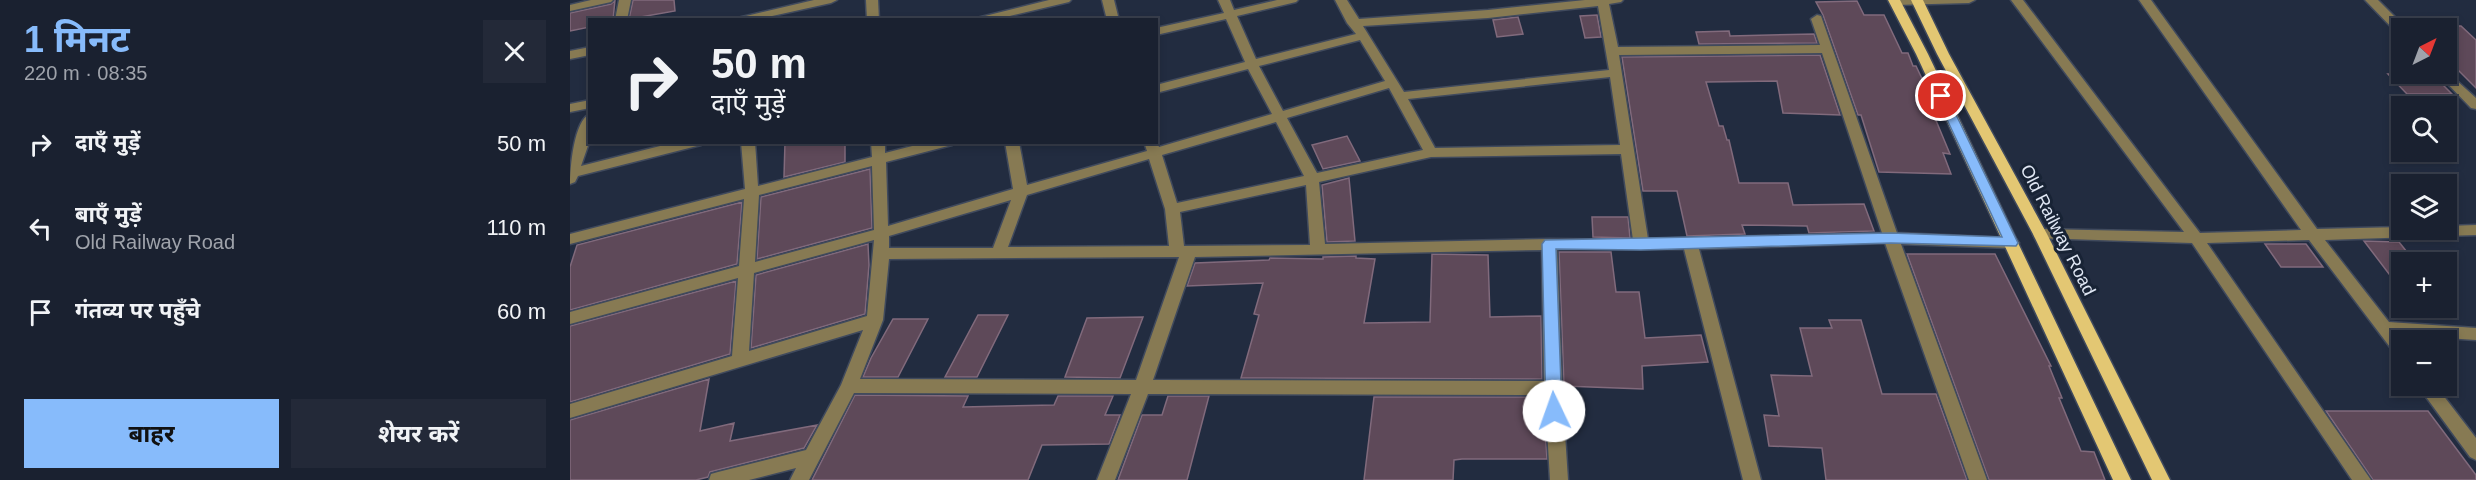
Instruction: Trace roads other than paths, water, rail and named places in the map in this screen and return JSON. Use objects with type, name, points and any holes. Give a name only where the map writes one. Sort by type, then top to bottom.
[{"type":"main road","points":[[1894,1],[1922,54],[2122,480]]},
{"type":"main road","name":"Old Railway Road","points":[[1917,1],[2040,234],[2161,480]]},
{"type":"street","points":[[570,8],[607,0]]},
{"type":"street","points":[[622,18],[626,0]]},
{"type":"street","points":[[755,0],[754,17],[831,0]]},
{"type":"street","points":[[872,0],[873,18]]},
{"type":"street","points":[[990,0],[994,17],[1065,0]]},
{"type":"street","points":[[1108,0],[1112,18]]},
{"type":"street","points":[[1224,0],[1252,65],[1312,177],[1318,250]]},
{"type":"street","points":[[1158,32],[1292,0]]},
{"type":"street","points":[[1341,0],[1361,36],[1396,89],[1431,153]]},
{"type":"street","points":[[1353,23],[1488,14],[1617,0]]},
{"type":"street","points":[[1894,1],[1969,0]]},
{"type":"street","points":[[2017,0],[2196,238],[2362,480]]},
{"type":"street","points":[[2145,0],[2312,234],[2391,335]]},
{"type":"street","points":[[2371,0],[2391,20]]},
{"type":"street","points":[[1603,1],[1614,51],[1641,245]]},
{"type":"street","points":[[1817,19],[1891,238],[1978,480]]},
{"type":"street","points":[[1158,88],[1361,36]]},
{"type":"street","points":[[1614,51],[1827,50]]},
{"type":"street","points":[[570,55],[588,51]]},
{"type":"street","points":[[570,318],[882,233],[1021,192],[1153,148],[1396,89],[1616,73]]},
{"type":"street","points":[[2456,84],[2470,95],[2476,105]]},
{"type":"street","points":[[570,108],[588,104]]},
{"type":"street","points":[[571,175],[588,124]]},
{"type":"street","points":[[571,175],[688,144]]},
{"type":"street","points":[[740,360],[752,194],[748,144]]},
{"type":"street","points":[[799,480],[849,386],[875,320],[882,254],[878,144]]},
{"type":"street","points":[[570,239],[939,144]]},
{"type":"street","points":[[998,253],[1021,192],[1012,144]]},
{"type":"street","points":[[1106,480],[1142,387],[1183,251],[1153,148]]},
{"type":"street","points":[[1172,209],[1431,153],[1626,149]]},
{"type":"street","points":[[2040,234],[2196,238],[2476,230]]},
{"type":"street","points":[[882,254],[1318,250],[1549,244],[1641,245],[1891,238],[2011,243]]},
{"type":"street","points":[[1549,244],[1553,388],[1559,480]]},
{"type":"street","points":[[1690,244],[1752,480]]},
{"type":"street","points":[[570,411],[875,320]]},
{"type":"street","points":[[2385,327],[2476,334]]},
{"type":"street","points":[[849,386],[1553,388]]},
{"type":"street","points":[[2434,396],[2476,452]]},
{"type":"street","points":[[718,480],[813,456]]}]
